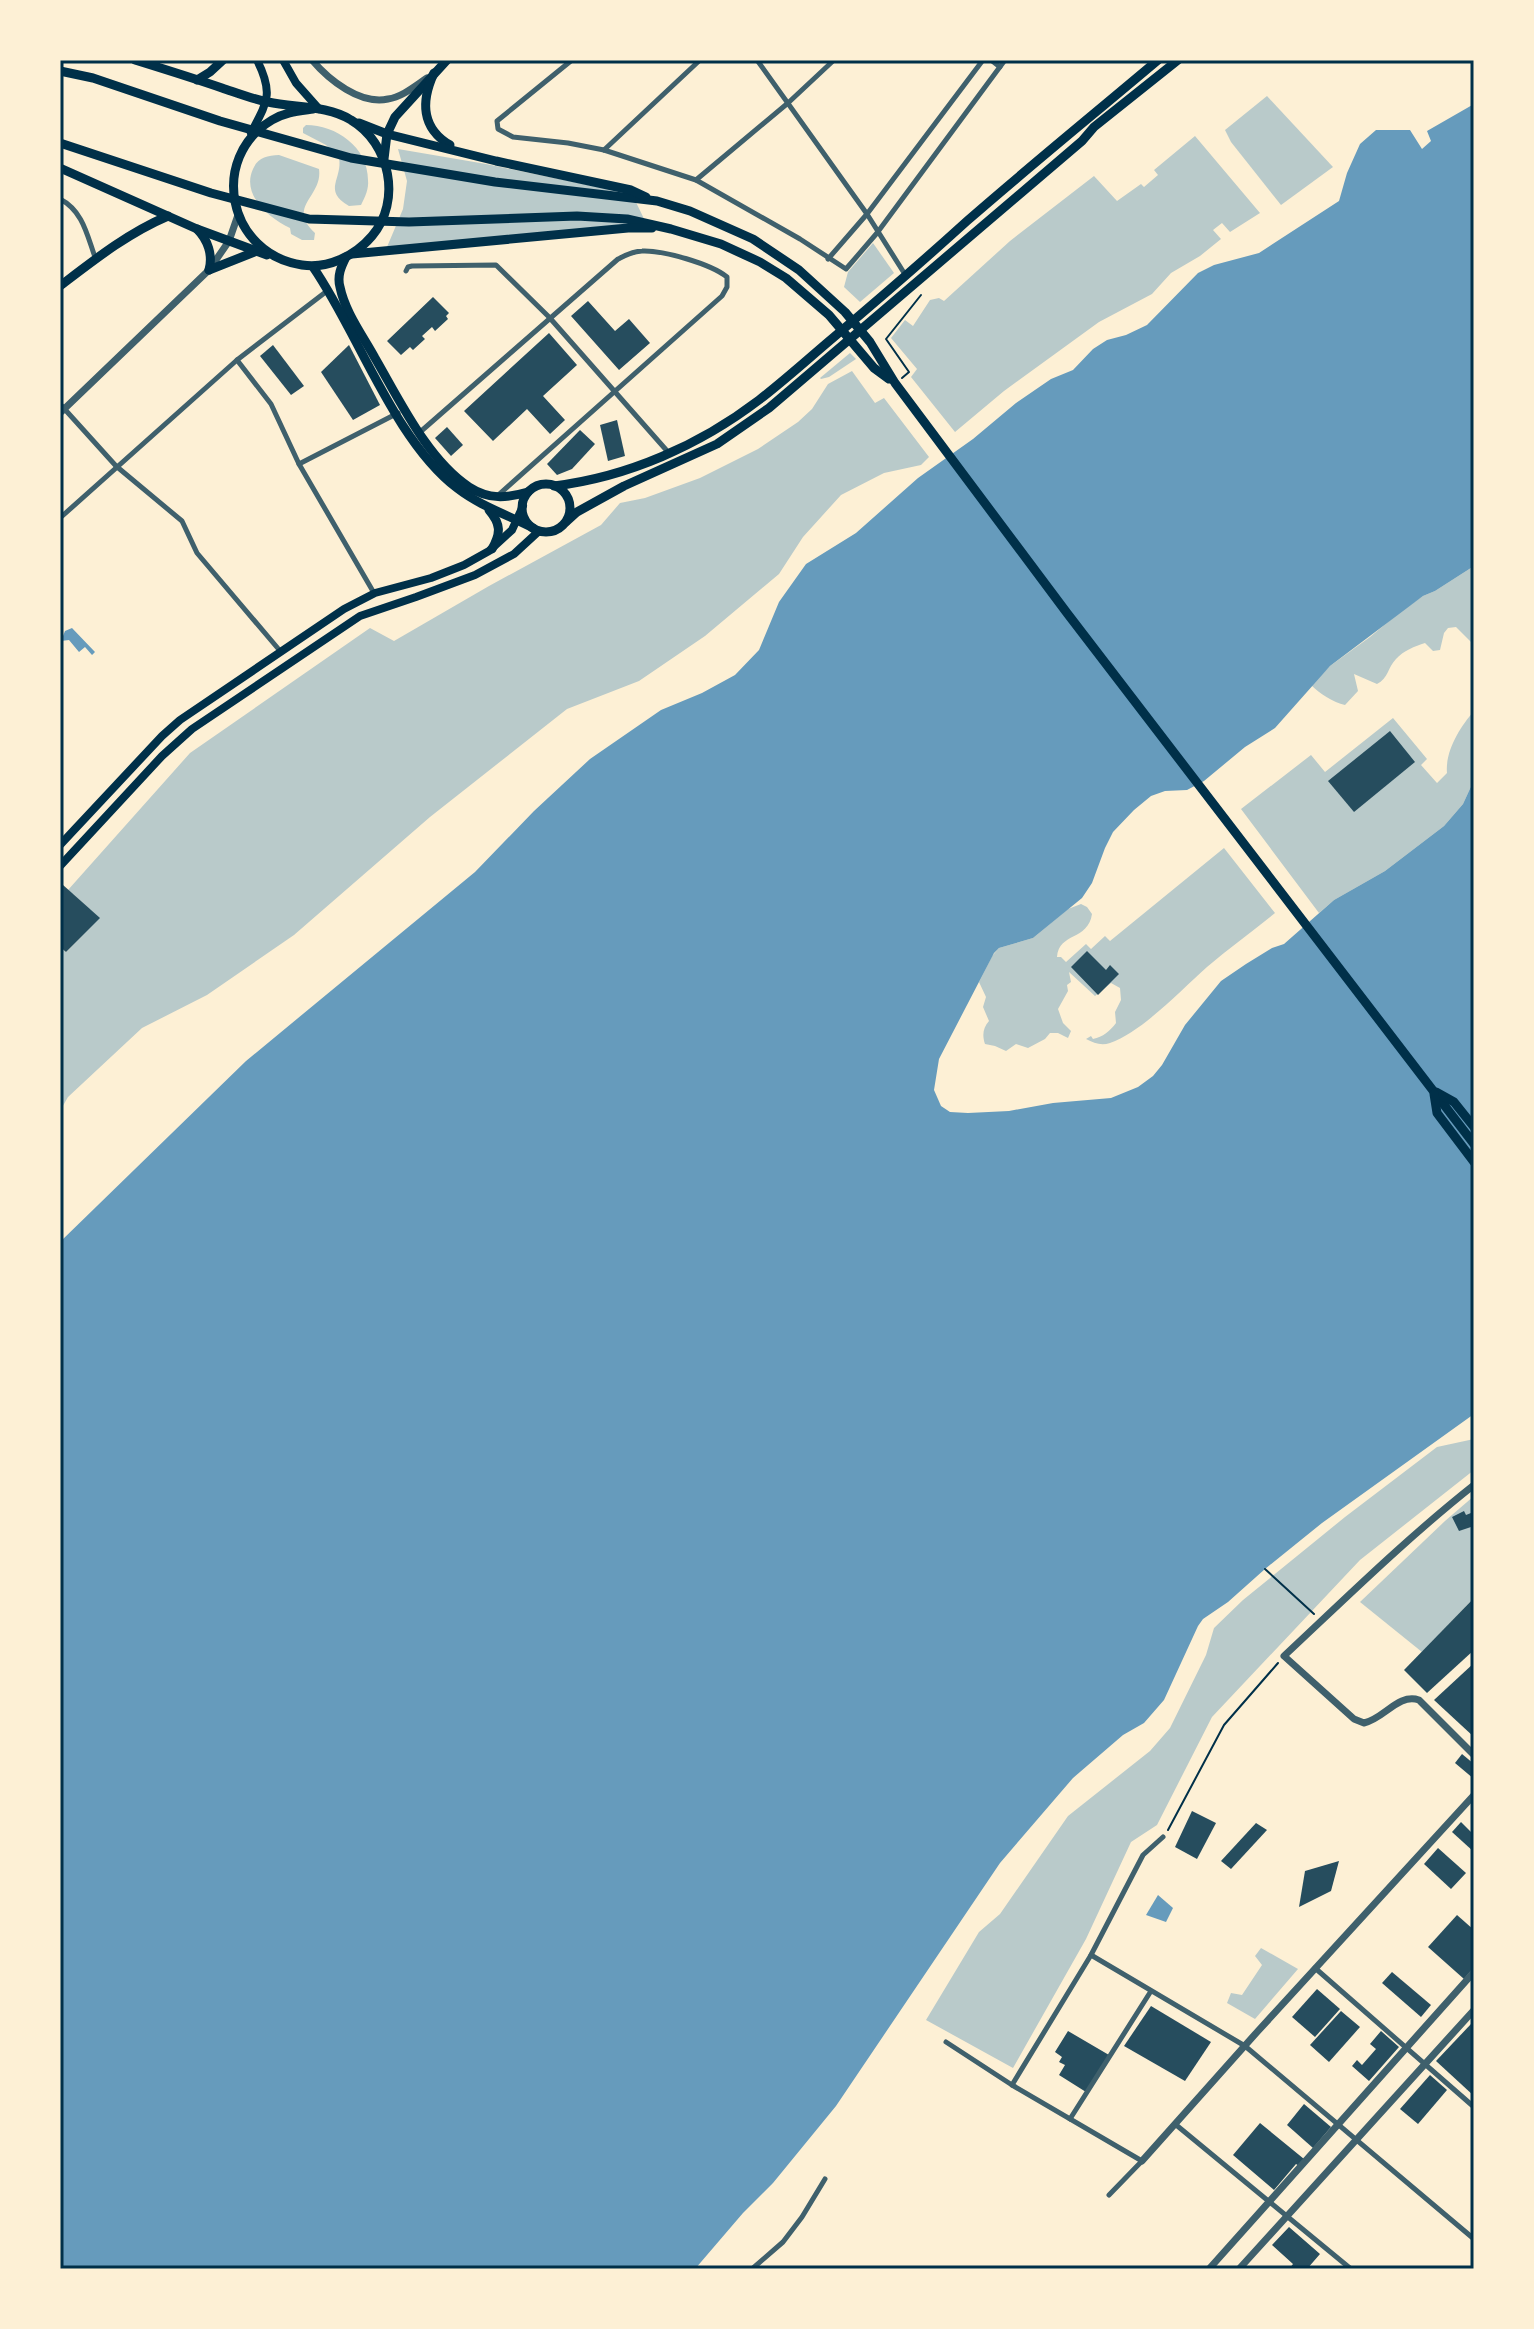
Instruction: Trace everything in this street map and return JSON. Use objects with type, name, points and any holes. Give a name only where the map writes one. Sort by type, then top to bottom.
[{"type":"main road","points":[[135,60],[267,102],[337,113],[387,134],[511,165],[631,190],[690,211],[753,239],[799,270],[845,312],[870,342],[895,383],[1067,613],[1474,1144]]},
{"type":"main road","points":[[197,80],[223,60]]},
{"type":"main road","points":[[257,60],[267,84],[267,102],[235,169],[233,192],[238,215],[249,235],[265,251],[284,261]]},
{"type":"main road","points":[[283,60],[316,109]]},
{"type":"main road","points":[[400,412],[345,302],[339,281],[340,272],[349,256],[373,236],[385,212],[389,185],[384,159],[387,134],[395,117],[447,60]]},
{"type":"main road","points":[[416,435],[459,479],[476,491],[504,498],[528,492],[540,485],[554,486],[597,477],[669,454],[712,432],[759,400],[1025,170],[1158,60]]},
{"type":"main road","points":[[313,267],[400,412],[446,479],[487,507],[536,530],[554,531],[577,512],[629,484],[717,444],[769,408],[1082,141],[1094,127],[1178,60]]},
{"type":"main road","points":[[60,71],[93,78],[220,121],[351,158],[495,182],[657,201]]},
{"type":"main road","points":[[434,73],[425,97],[426,118],[437,137],[464,152]]},
{"type":"main road","points":[[244,148],[257,131],[273,119],[293,111],[316,109]]},
{"type":"main road","points":[[352,121],[371,137],[384,159]]},
{"type":"main road","points":[[60,143],[211,193],[309,219],[409,222],[577,216],[627,219],[671,229],[721,244],[786,278],[835,322],[874,368],[895,383]]},
{"type":"main road","points":[[60,168],[197,229],[284,261],[313,267],[349,256],[628,228],[671,229]]},
{"type":"main road","points":[[60,286],[95,258],[150,223],[168,216]]},
{"type":"main road","points":[[197,229],[208,246],[209,270]]},
{"type":"main road","points":[[209,270],[257,251]]},
{"type":"main road","points":[[554,486],[569,501],[566,522]]},
{"type":"main road","points":[[60,845],[180,720],[344,609],[375,593],[431,578],[464,565],[492,549],[509,535],[528,492]]},
{"type":"main road","points":[[523,506],[525,519],[536,530]]},
{"type":"main road","points":[[487,507],[497,519],[500,529],[492,549]]},
{"type":"main road","points":[[60,866],[162,756],[192,729],[360,616],[475,575],[514,554],[536,530]]},
{"type":"main road","points":[[1434,1091],[1454,1102],[1474,1127]]},
{"type":"main road","points":[[1434,1091],[1437,1113],[1474,1162]]},
{"type":"street","points":[[312,60],[336,83],[376,100],[398,96],[434,73]]},
{"type":"street","points":[[572,60],[497,121],[498,129],[513,137],[604,150],[696,180],[800,239],[842,268],[849,268],[877,233],[1005,60]]},
{"type":"street","points":[[604,150],[700,60]]},
{"type":"street","points":[[757,60],[867,214],[906,276]]},
{"type":"street","points":[[696,180],[834,60]]},
{"type":"street","points":[[828,259],[867,214],[983,60]]},
{"type":"street","points":[[991,60],[1000,67]]},
{"type":"street","points":[[1140,60],[1148,68]]},
{"type":"street","points":[[60,199],[69,203],[81,217],[95,258]]},
{"type":"street","points":[[238,215],[229,241],[209,270],[62,409],[116,466],[182,521],[197,553],[281,652]]},
{"type":"street","points":[[416,435],[549,317],[618,259],[633,251],[658,252],[724,274],[728,280],[722,296],[496,497]]},
{"type":"street","points":[[406,271],[412,266],[496,265],[549,317],[669,454]]},
{"type":"street","points":[[60,518],[237,360],[328,291]]},
{"type":"street","points":[[237,360],[271,404],[299,464],[375,593]]},
{"type":"street","points":[[299,464],[400,412]]},
{"type":"street","points":[[1474,1485],[1420,1530],[1284,1656],[1354,1719],[1364,1723],[1379,1718],[1409,1697],[1419,1700],[1474,1755]]},
{"type":"street","points":[[1109,2195],[1474,1795]]},
{"type":"street","points":[[1012,2085],[1091,1955],[1143,1855],[1163,1837]]},
{"type":"street","points":[[1091,1955],[1245,2046],[1474,2239]]},
{"type":"street","points":[[1315,1968],[1474,2107]]},
{"type":"street","points":[[1209,2269],[1474,1972]]},
{"type":"street","points":[[1070,2119],[1151,1991]]},
{"type":"street","points":[[1239,2269],[1474,2010]]},
{"type":"street","points":[[946,2042],[1012,2085],[1142,2161]]},
{"type":"street","points":[[1175,2124],[1351,2269]]},
{"type":"street","points":[[752,2269],[783,2242],[825,2179]]},
{"type":"path","points":[[1265,1569],[1314,1614]]},
{"type":"path","points":[[1163,1837],[1224,1725],[1284,1656]]},
{"type":"shaded area","points":[[1267,96],[1333,167],[1281,205],[1225,130]]},
{"type":"shaded area","points":[[306,125],[339,134],[363,157],[368,180],[361,205],[349,206],[337,195],[335,184],[339,158],[326,145],[303,133]]},
{"type":"shaded area","points":[[1195,136],[1260,213],[1230,232],[1222,223],[1213,230],[1221,239],[1171,273],[1152,294],[1099,322],[1004,391],[955,432],[911,377],[917,369],[891,338],[905,320],[913,326],[930,300],[939,298],[944,301],[1010,241],[1094,176],[1117,201],[1141,184],[1144,187],[1158,175],[1154,170]]},
{"type":"shaded area","points":[[398,149],[632,194],[647,225],[387,247],[403,209],[407,181]]},
{"type":"shaded area","points":[[279,155],[319,169],[319,179],[304,216],[315,233],[314,240],[302,240],[291,234],[290,228],[266,212],[254,196],[250,179],[255,165],[263,158]]},
{"type":"shaded area","points":[[873,243],[894,273],[860,302],[844,287],[848,272]]},
{"type":"shaded area","points":[[850,353],[856,359],[829,377],[820,378]]},
{"type":"shaded area","points":[[852,371],[875,403],[884,398],[929,457],[921,465],[884,473],[841,495],[803,537],[779,574],[705,636],[639,681],[567,709],[430,817],[294,935],[207,995],[142,1028],[68,1097],[60,1111],[60,947],[66,952],[99,918],[68,890],[190,753],[370,628],[394,641],[601,525],[620,503],[645,498],[700,478],[758,449],[812,409],[828,384]]},
{"type":"shaded area","points":[[1474,566],[1474,645],[1456,627],[1448,628],[1440,650],[1433,651],[1425,643],[1409,649],[1396,659],[1377,684],[1354,674],[1358,691],[1345,705],[1318,692],[1311,685],[1330,666],[1400,612]]},
{"type":"shaded area","points":[[1474,711],[1474,780],[1463,804],[1444,826],[1385,871],[1334,900],[1319,913],[1241,809],[1311,755],[1325,772],[1393,718],[1427,759],[1421,765],[1437,783],[1447,773],[1448,756],[1454,740]]},
{"type":"shaded area","points":[[1224,848],[1275,913],[1215,960],[1148,1020],[1110,1043],[1098,1044],[1086,1039],[1103,1035],[1116,1023],[1120,988],[1111,983],[1095,996],[1069,972],[1071,982],[1058,1009],[1063,1023],[1071,1031],[1068,1038],[1050,1033],[1028,1048],[1016,1044],[1006,1051],[985,1044],[985,1026],[989,1021],[983,1007],[986,997],[979,982],[999,948],[1033,938],[1068,909],[1081,904],[1092,914],[1085,929],[1059,949],[1057,957],[1066,962],[1086,944],[1091,949],[1105,936],[1110,941]]},
{"type":"shaded area","points":[[1474,1439],[1474,1470],[1360,1560],[1212,1717],[1157,1825],[1131,1842],[1086,1939],[1013,2068],[926,2020],[979,1932],[1000,1914],[1068,1816],[1150,1751],[1170,1728],[1206,1655],[1214,1628],[1243,1600],[1345,1517],[1437,1447]]},
{"type":"shaded area","points":[[1474,1496],[1474,1598],[1422,1652],[1360,1602]]},
{"type":"shaded area","points":[[1261,1948],[1298,1969],[1255,2019],[1227,2003],[1231,1993],[1242,1995],[1262,1965],[1255,1956]]},
{"type":"water","points":[[1474,104],[1474,566],[1423,596],[1330,666],[1275,728],[1245,747],[1204,781],[1187,790],[1165,791],[1151,796],[1134,810],[1113,832],[1092,883],[1082,898],[1033,938],[999,948],[994,953],[939,1059],[934,1090],[941,1106],[950,1112],[968,1113],[1111,1098],[1138,1087],[1162,1065],[1185,1025],[1221,981],[1272,948],[1284,944],[1334,900],[1385,871],[1444,826],[1463,804],[1474,780],[1474,1414],[1322,1523],[1228,1602],[1203,1619],[1164,1700],[1144,1723],[1123,1735],[1073,1778],[1000,1863],[836,2106],[773,2183],[695,2269],[60,2269],[60,1242],[246,1061],[475,872],[590,759],[661,710],[735,675],[759,650],[779,602],[806,564],[856,533],[918,478],[973,439],[1016,403],[1051,379],[1073,370],[1093,349],[1107,340],[1147,325],[1198,273],[1214,265],[1259,253],[1339,201],[1360,144],[1376,130],[1410,130],[1422,149],[1431,141],[1427,131]]},
{"type":"water","points":[[72,628],[95,652],[92,655],[85,647],[79,652],[69,640],[61,641],[65,631]]},
{"type":"water","points":[[1158,1895],[1173,1908],[1166,1922],[1146,1915]]},
{"type":"building","points":[[433,297],[449,313],[446,316],[448,319],[435,331],[432,327],[413,350],[410,347],[401,355],[387,341]]},
{"type":"building","points":[[588,301],[615,331],[629,319],[650,343],[619,370],[571,316]]},
{"type":"building","points":[[549,333],[577,365],[543,396],[565,420],[550,434],[527,409],[493,441],[464,411]]},
{"type":"building","points":[[273,345],[304,386],[291,395],[260,356]]},
{"type":"building","points":[[349,345],[380,405],[353,420],[321,372]]},
{"type":"building","points":[[617,420],[625,456],[608,461],[600,425]]},
{"type":"building","points":[[447,427],[463,445],[451,456],[435,438]]},
{"type":"building","points":[[580,430],[595,444],[572,469],[557,475],[547,464]]},
{"type":"building","points":[[1390,731],[1415,762],[1354,812],[1328,781]]},
{"type":"building","points":[[63,885],[100,918],[66,952],[60,947],[60,888]]},
{"type":"building","points":[[1087,951],[1106,970],[1110,965],[1119,974],[1098,995],[1071,967]]},
{"type":"building","points":[[1464,1511],[1466,1515],[1471,1513],[1474,1526],[1459,1531],[1452,1517]]},
{"type":"building","points":[[1474,1598],[1474,1650],[1427,1693],[1404,1670]]},
{"type":"building","points":[[1474,1663],[1474,1737],[1434,1700]]},
{"type":"building","points":[[1462,1754],[1474,1764],[1474,1779],[1455,1763]]},
{"type":"building","points":[[1192,1811],[1216,1823],[1197,1859],[1175,1847]]},
{"type":"building","points":[[1461,1822],[1474,1835],[1474,1852],[1452,1832]]},
{"type":"building","points":[[1256,1823],[1267,1830],[1231,1869],[1221,1861]]},
{"type":"building","points":[[1438,1848],[1466,1873],[1451,1889],[1424,1864]]},
{"type":"building","points":[[1339,1861],[1331,1891],[1299,1907],[1305,1871]]},
{"type":"building","points":[[1457,1915],[1474,1930],[1474,1967],[1464,1979],[1428,1947]]},
{"type":"building","points":[[1392,1972],[1431,2005],[1421,2017],[1382,1983]]},
{"type":"building","points":[[1317,1989],[1340,2009],[1315,2037],[1292,2017]]},
{"type":"building","points":[[1151,2006],[1211,2042],[1185,2081],[1124,2046]]},
{"type":"building","points":[[1341,2011],[1360,2027],[1329,2062],[1310,2045]]},
{"type":"building","points":[[1471,2024],[1474,2027],[1474,2096],[1436,2061]]},
{"type":"building","points":[[1068,2031],[1109,2055],[1086,2092],[1059,2075],[1065,2065],[1059,2062],[1062,2057],[1055,2052]]},
{"type":"building","points":[[1381,2031],[1399,2047],[1369,2081],[1352,2066],[1357,2060],[1362,2065],[1376,2049],[1370,2044]]},
{"type":"building","points":[[1430,2075],[1447,2090],[1418,2124],[1400,2109]]},
{"type":"building","points":[[1304,2104],[1331,2127],[1313,2148],[1287,2125]]},
{"type":"building","points":[[1260,2123],[1304,2159],[1274,2190],[1233,2155]]},
{"type":"building","points":[[1289,2227],[1320,2254],[1307,2269],[1289,2269],[1293,2264],[1272,2245]]}]
